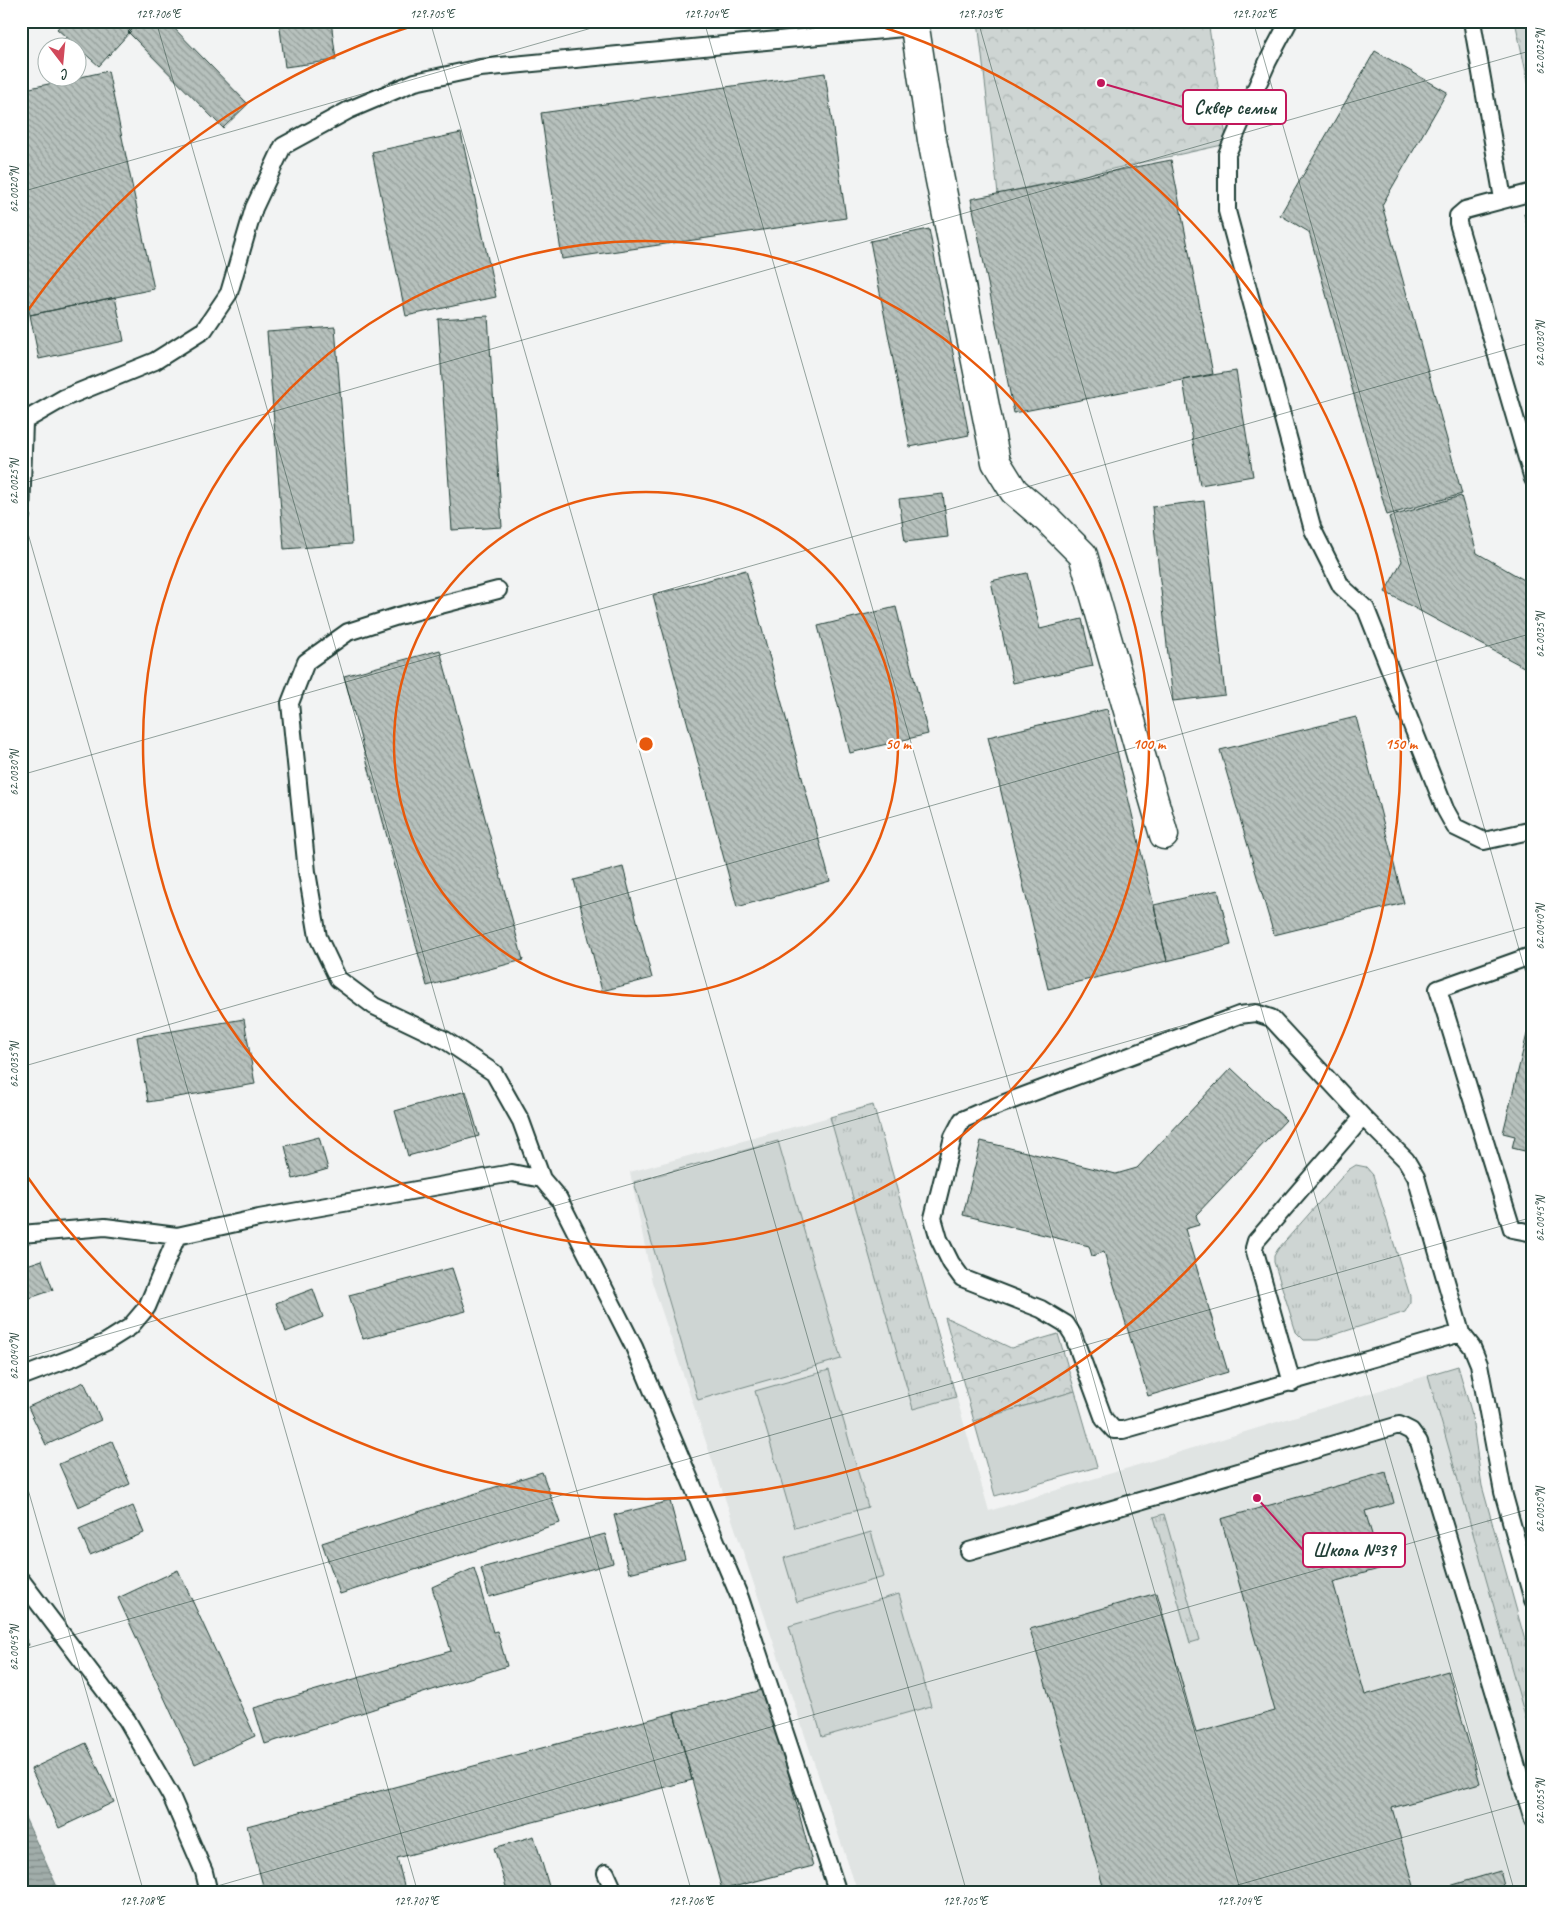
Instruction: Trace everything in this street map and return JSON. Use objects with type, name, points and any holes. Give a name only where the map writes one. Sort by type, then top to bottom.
[{"type":"street","points":[[914,24],[932,140],[996,462],[1014,491],[1047,519],[1083,555],[1164,835]]},
{"type":"lane","points":[[1289,21],[1268,61],[1227,154],[1227,211],[1313,530],[1341,586],[1366,609],[1445,809],[1456,827],[1484,841],[1533,830]]},
{"type":"lane","points":[[1472,21],[1503,199]]},
{"type":"lane","points":[[21,516],[22,418],[64,398],[155,360],[204,330],[229,293],[254,208],[283,146],[348,110],[415,82],[480,68],[914,24]]},
{"type":"lane","points":[[1533,192],[1465,210],[1458,216],[1458,223],[1533,479]]},
{"type":"lane","points":[[498,590],[398,616],[348,632],[306,662],[290,703],[307,872],[318,937],[338,979],[374,1006],[445,1040],[494,1072],[521,1121],[542,1179],[558,1199],[634,1347],[740,1598],[838,1893]]},
{"type":"lane","points":[[1533,955],[1438,989],[1512,1229],[1533,1233]]},
{"type":"lane","points":[[1461,1333],[1292,1383],[1123,1430],[1114,1430],[1104,1419],[1073,1335],[1066,1324],[1041,1309],[962,1278],[951,1263],[939,1239],[934,1218],[953,1137],[962,1120],[978,1113],[1239,1015],[1256,1013],[1270,1018],[1406,1160],[1416,1177],[1461,1333],[1472,1347],[1479,1364],[1503,1492],[1533,1600]]},
{"type":"lane","points":[[1292,1383],[1254,1248],[1256,1241],[1363,1117]]},
{"type":"lane","points":[[21,1234],[105,1227],[177,1236],[259,1218],[512,1173],[542,1179]]},
{"type":"lane","points":[[21,1377],[106,1342],[130,1327],[147,1307],[177,1236]]},
{"type":"lane","points":[[969,1551],[1399,1425],[1411,1431],[1420,1442],[1533,1820]]},
{"type":"lane","points":[[21,1580],[127,1720],[171,1796],[204,1872],[209,1893]]},
{"type":"lane","points":[[606,1873],[615,1893]]},
{"type":"shaded area","points":[[873,1105],[989,1511],[1458,1366],[1471,1411],[1482,1486],[1533,1669],[1533,1893],[858,1893],[652,1282],[630,1172]]},
{"type":"shaded area","points":[[21,1809],[60,1893],[21,1893]]},
{"type":"green space","points":[[978,21],[1208,21],[1227,144],[998,194]]},
{"type":"green space","points":[[1515,21],[1533,21],[1533,105]]},
{"type":"green space","points":[[873,1105],[956,1397],[913,1409],[830,1117]]},
{"type":"green space","points":[[778,1141],[841,1359],[698,1400],[634,1182]]},
{"type":"green space","points":[[1356,1165],[1366,1167],[1373,1175],[1410,1296],[1410,1303],[1405,1312],[1318,1340],[1304,1340],[1296,1332],[1274,1262],[1274,1256],[1278,1249],[1348,1170]]},
{"type":"green space","points":[[945,1317],[1011,1348],[1058,1334],[1075,1391],[974,1421]]},
{"type":"green space","points":[[1458,1366],[1471,1411],[1482,1486],[1533,1669],[1533,1744],[1428,1375]]},
{"type":"green space","points":[[829,1370],[868,1507],[795,1528],[755,1391]]},
{"type":"green space","points":[[1075,1391],[1097,1467],[995,1496],[974,1421]]},
{"type":"green space","points":[[1164,1514],[1200,1640],[1190,1643],[1154,1517]]},
{"type":"green space","points":[[871,1532],[884,1577],[797,1602],[784,1558]]},
{"type":"green space","points":[[899,1594],[931,1706],[822,1737],[789,1626]]},
{"type":"building","points":[[64,21],[140,21],[99,66],[88,56],[88,38],[67,38],[57,29]]},
{"type":"building","points":[[139,21],[167,21],[248,104],[223,128],[128,32]]},
{"type":"building","points":[[279,21],[331,21],[336,60],[285,67]]},
{"type":"building","points":[[1375,51],[1447,92],[1382,205],[1462,494],[1387,515],[1309,232],[1280,215]]},
{"type":"building","points":[[108,71],[154,289],[30,315],[21,275],[21,90],[38,86],[38,88],[88,88],[88,75]]},
{"type":"building","points":[[825,73],[846,218],[562,259],[541,113]]},
{"type":"building","points":[[461,133],[496,297],[406,316],[372,152]]},
{"type":"building","points":[[1171,160],[1213,374],[1014,413],[971,199]]},
{"type":"building","points":[[1533,212],[1533,248],[1524,214]]},
{"type":"building","points":[[929,229],[969,435],[910,447],[870,241]]},
{"type":"building","points":[[115,297],[124,341],[39,359],[30,315]]},
{"type":"building","points":[[488,316],[502,527],[452,530],[438,319]]},
{"type":"building","points":[[335,327],[352,544],[284,549],[267,332]]},
{"type":"building","points":[[1236,371],[1253,476],[1200,485],[1183,380]]},
{"type":"building","points":[[943,494],[948,537],[905,542],[899,499]]},
{"type":"building","points":[[1461,496],[1477,553],[1533,585],[1533,672],[1385,592],[1402,561],[1389,517]]},
{"type":"building","points":[[1204,501],[1225,695],[1173,701],[1152,507]]},
{"type":"building","points":[[746,570],[830,881],[737,907],[653,595]]},
{"type":"building","points":[[1027,573],[1040,629],[1082,619],[1093,666],[1013,683],[991,581]]},
{"type":"building","points":[[896,607],[928,734],[850,753],[818,626]]},
{"type":"building","points":[[440,650],[523,960],[427,986],[344,676]]},
{"type":"building","points":[[1107,709],[1167,961],[1048,989],[988,737]]},
{"type":"building","points":[[1356,717],[1404,903],[1274,935],[1220,750]]},
{"type":"building","points":[[623,867],[652,978],[602,991],[574,880]]},
{"type":"building","points":[[1218,890],[1231,945],[1167,961],[1154,905]]},
{"type":"building","points":[[244,1019],[255,1084],[148,1102],[137,1037]]},
{"type":"building","points":[[1527,1034],[1533,1035],[1533,1153],[1512,1148],[1515,1136],[1503,1133]]},
{"type":"building","points":[[1231,1068],[1286,1120],[1196,1215],[1199,1225],[1185,1229],[1228,1372],[1148,1396],[1104,1252],[1092,1256],[1089,1246],[963,1215],[981,1141],[1116,1174],[1137,1168]]},
{"type":"building","points":[[466,1091],[479,1136],[408,1156],[395,1111]]},
{"type":"building","points":[[319,1137],[328,1169],[293,1179],[285,1146]]},
{"type":"building","points":[[42,1260],[53,1290],[21,1301],[21,1267]]},
{"type":"building","points":[[452,1268],[466,1311],[363,1339],[349,1295]]},
{"type":"building","points":[[313,1289],[323,1317],[286,1332],[276,1303]]},
{"type":"building","points":[[84,1382],[101,1420],[46,1445],[28,1407]]},
{"type":"building","points":[[112,1441],[130,1484],[78,1507],[59,1464]]},
{"type":"building","points":[[542,1472],[560,1523],[340,1594],[322,1543]]},
{"type":"building","points":[[1386,1472],[1394,1503],[1365,1511],[1382,1568],[1333,1582],[1365,1695],[1448,1671],[1480,1783],[1392,1808],[1416,1893],[1332,1893],[1332,1890],[1324,1893],[1105,1893],[1030,1629],[1157,1593],[1196,1733],[1275,1711],[1221,1519]]},
{"type":"building","points":[[670,1501],[685,1559],[629,1573],[614,1515]]},
{"type":"building","points":[[133,1506],[144,1533],[90,1555],[79,1529]]},
{"type":"building","points":[[605,1534],[613,1563],[489,1597],[481,1568]]},
{"type":"building","points":[[474,1568],[493,1632],[497,1631],[507,1666],[265,1744],[254,1708],[451,1651],[432,1587]]},
{"type":"building","points":[[178,1570],[255,1736],[195,1764],[118,1598]]},
{"type":"building","points":[[21,1631],[29,1645],[21,1649]]},
{"type":"building","points":[[766,1689],[813,1866],[722,1890],[674,1713]]},
{"type":"building","points":[[674,1713],[692,1780],[397,1858],[406,1893],[265,1893],[247,1826]]},
{"type":"building","points":[[86,1743],[114,1802],[59,1828],[31,1769]]},
{"type":"building","points":[[534,1836],[551,1893],[508,1893],[494,1848]]},
{"type":"building","points":[[1500,1871],[1506,1893],[1426,1893]]},
{"type":"place","name":"Сквер семьи","points":[[1101,83]]},
{"type":"place","name":"Школа №39","points":[[1257,1498]]}]
